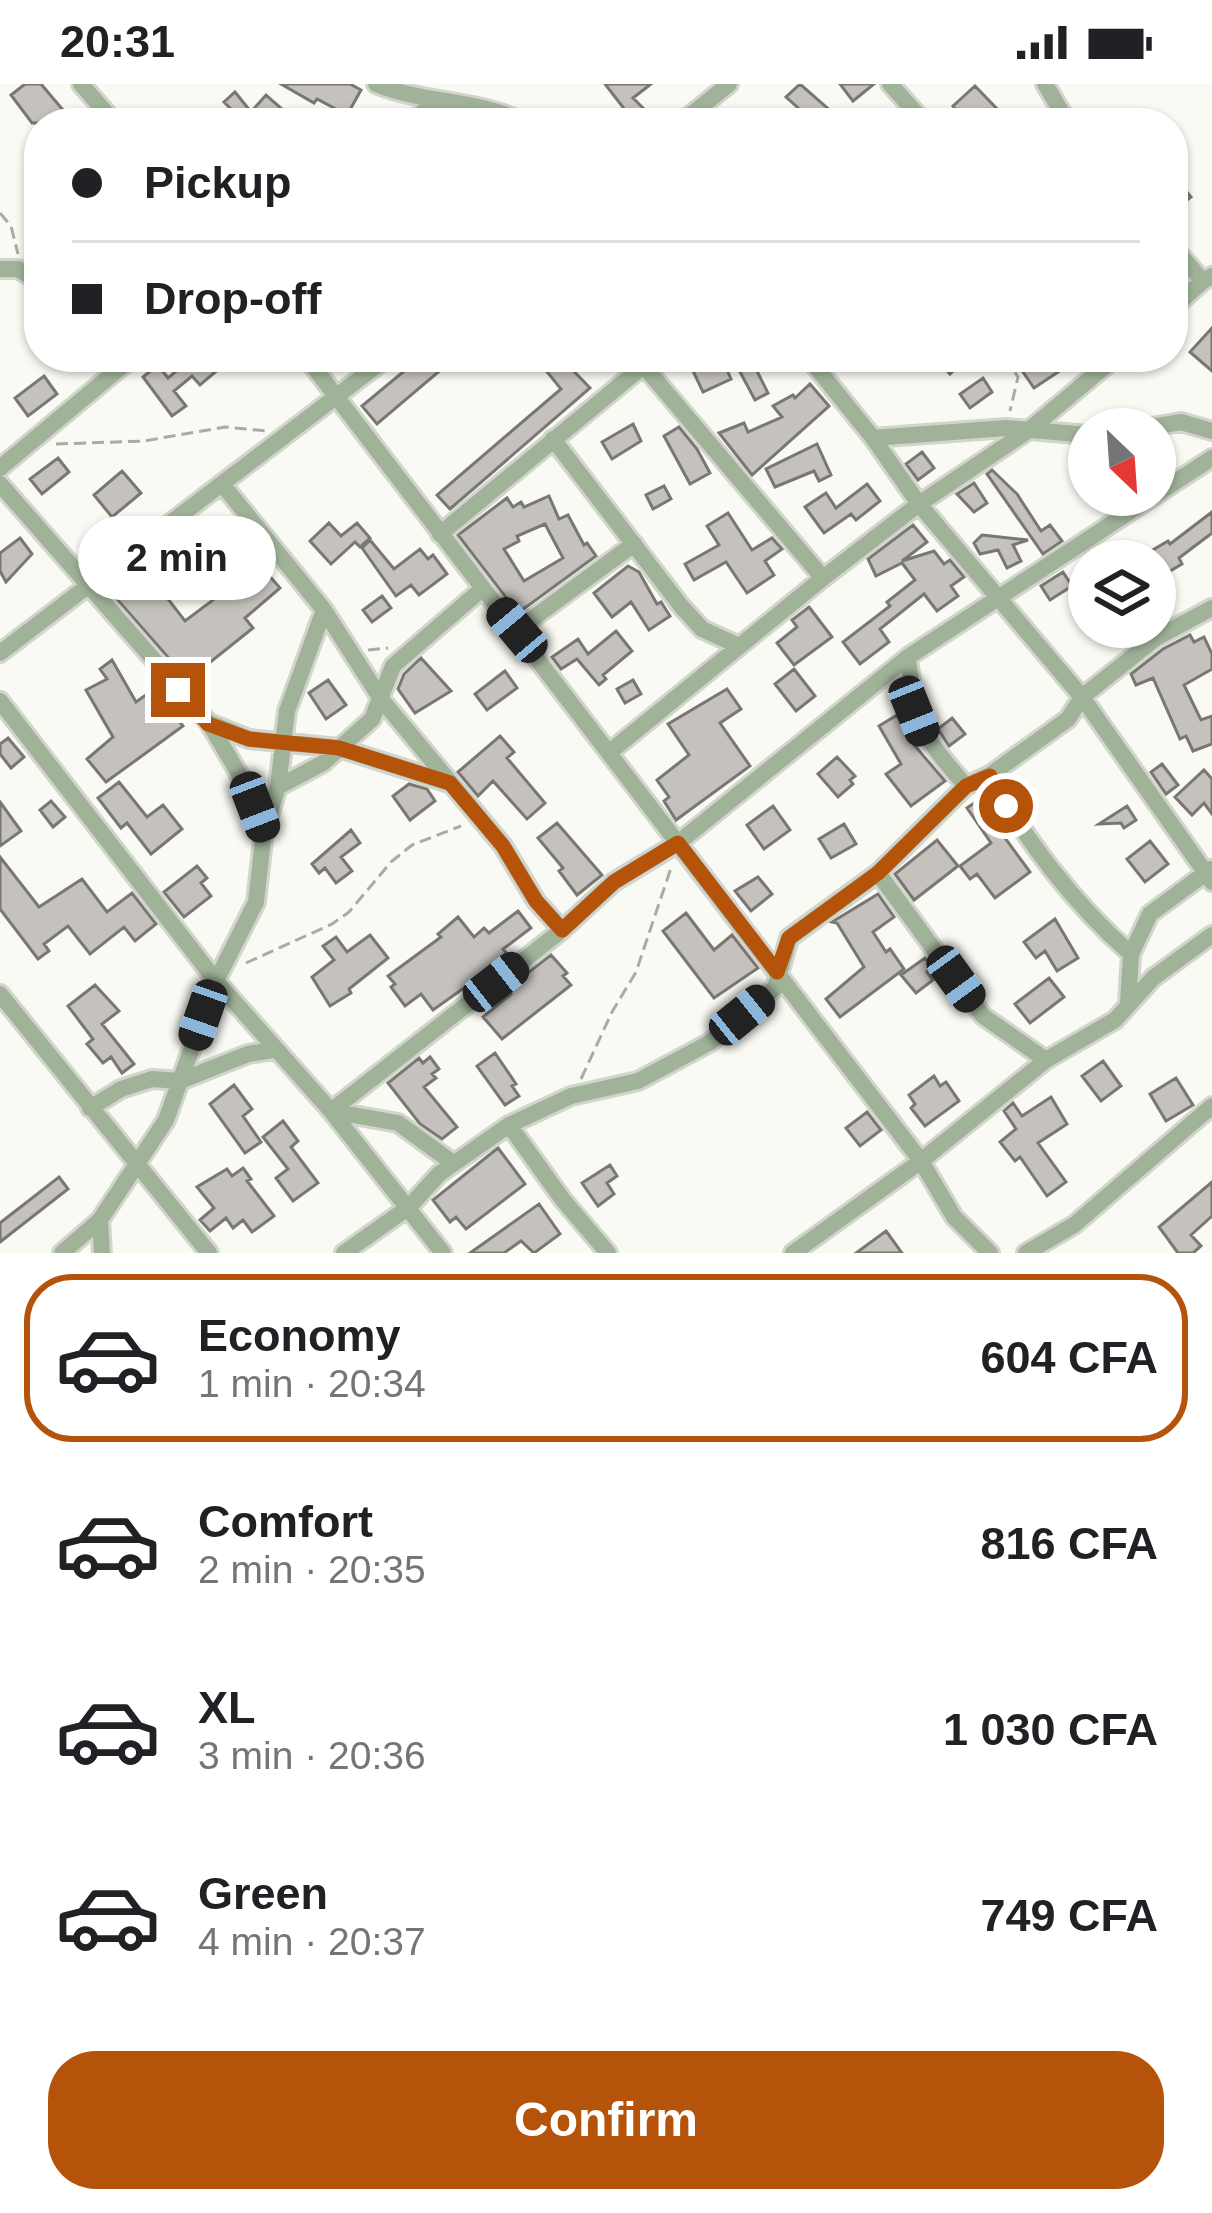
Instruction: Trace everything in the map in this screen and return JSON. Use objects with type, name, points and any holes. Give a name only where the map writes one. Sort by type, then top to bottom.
[{"type":"street","points":[[81,84],[102,108]]},
{"type":"street","points":[[376,84],[435,100],[496,108]]},
{"type":"street","points":[[705,92],[730,84]]},
{"type":"street","points":[[890,84],[912,108]]},
{"type":"street","points":[[427,108],[435,100]]},
{"type":"street","points":[[0,468],[115,372]]},
{"type":"street","points":[[318,372],[921,1161],[954,1217],[990,1253]]},
{"type":"street","points":[[0,653],[368,372]]},
{"type":"street","points":[[440,534],[635,372]]},
{"type":"street","points":[[658,372],[824,578]]},
{"type":"street","points":[[820,372],[919,504],[1082,697],[1209,874],[1150,914],[1131,954],[1127,1004]]},
{"type":"street","points":[[611,752],[824,578],[919,504],[1029,430],[1098,372]]},
{"type":"street","points":[[1176,423],[1212,431]]},
{"type":"street","points":[[873,438],[1006,428],[1068,433]]},
{"type":"street","points":[[553,439],[702,628],[740,646]]},
{"type":"street","points":[[331,1111],[562,930],[614,882],[678,843],[908,657],[1212,458]]},
{"type":"street","points":[[0,484],[208,724],[245,784],[264,831]]},
{"type":"street","points":[[222,484],[324,610],[382,699],[503,846],[536,901],[562,930]]},
{"type":"street","points":[[517,630],[634,544]]},
{"type":"street","points":[[278,787],[322,763],[372,719],[393,666],[482,589]]},
{"type":"street","points":[[344,1253],[409,1207],[453,1163],[509,1125],[571,1096],[638,1081],[709,1042],[775,988],[789,938],[878,873],[966,786],[990,776],[1068,719],[1082,697],[1156,638],[1212,608]]},
{"type":"street","points":[[62,1253],[100,1220],[166,1120],[217,977],[256,902],[287,711],[324,610]]},
{"type":"street","points":[[908,657],[914,711],[925,739],[966,786]]},
{"type":"street","points":[[0,701],[273,1050],[331,1111],[443,1253]]},
{"type":"street","points":[[208,724],[249,739],[339,748],[450,783]]},
{"type":"street","points":[[990,776],[1006,806],[1060,876],[1131,954]]},
{"type":"street","points":[[878,873],[983,1016],[1046,1060]]},
{"type":"street","points":[[793,1253],[921,1161],[1046,1060],[1115,1020],[1153,978],[1212,935]]},
{"type":"street","points":[[0,994],[209,1253]]},
{"type":"street","points":[[90,1108],[121,1089],[152,1079],[180,1082],[248,1054],[273,1050]]},
{"type":"street","points":[[1025,1253],[1073,1225],[1212,1106]]},
{"type":"street","points":[[331,1111],[398,1123],[453,1163]]},
{"type":"street","points":[[509,1125],[608,1253]]},
{"type":"street","points":[[100,1220],[102,1253]]},
{"type":"path","points":[[0,213],[18,244],[9,269]]},
{"type":"path","points":[[1006,428],[1015,372]]},
{"type":"path","points":[[30,442],[143,441],[225,427],[259,428],[282,438]]},
{"type":"path","points":[[217,977],[332,924],[349,913],[391,862],[412,845],[478,816]]},
{"type":"path","points":[[571,1096],[595,1055],[611,1012],[636,973],[678,843]]},
{"type":"building","points":[[25,84],[41,84],[61,108],[24,108],[24,112],[11,95]]},
{"type":"building","points":[[281,84],[350,84],[361,90],[351,108],[334,108],[317,99],[314,103]]},
{"type":"building","points":[[605,84],[651,84],[633,98],[643,108],[624,108]]},
{"type":"building","points":[[800,84],[827,108],[798,108],[786,97]]},
{"type":"building","points":[[840,84],[874,84],[853,101]]},
{"type":"building","points":[[975,86],[996,108],[955,108]]},
{"type":"building","points":[[235,92],[248,108],[230,108],[224,102]]},
{"type":"building","points":[[266,95],[281,108],[255,108]]},
{"type":"building","points":[[1212,328],[1212,371],[1190,352]]},
{"type":"building","points":[[163,372],[168,378],[175,372],[215,372],[200,385],[192,376],[174,391],[186,406],[172,416],[143,377]]},
{"type":"building","points":[[403,372],[438,372],[377,424],[362,406]]},
{"type":"building","points":[[547,372],[575,372],[590,388],[450,509],[437,495],[561,389]]},
{"type":"building","points":[[693,372],[728,372],[731,379],[703,392]]},
{"type":"building","points":[[740,372],[758,372],[768,393],[755,400]]},
{"type":"building","points":[[1023,372],[1058,372],[1034,388]]},
{"type":"building","points":[[44,376],[57,394],[28,416],[15,398]]},
{"type":"building","points":[[983,378],[992,392],[970,408],[960,394]]},
{"type":"building","points":[[810,384],[829,406],[752,475],[719,433],[744,423],[748,432],[782,417],[773,406],[795,398]]},
{"type":"building","points":[[633,424],[641,441],[612,459],[602,442]]},
{"type":"building","points":[[679,427],[710,473],[690,484],[664,436]]},
{"type":"building","points":[[817,444],[831,475],[819,481],[814,471],[775,487],[766,469]]},
{"type":"building","points":[[922,452],[934,468],[918,480],[906,464]]},
{"type":"building","points":[[58,458],[69,472],[42,494],[30,479]]},
{"type":"building","points":[[992,470],[1017,494],[1041,531],[1050,525],[1062,541],[1043,554],[987,474]]},
{"type":"building","points":[[122,471],[141,493],[112,517],[94,495]]},
{"type":"building","points":[[974,483],[987,503],[974,512],[957,494]]},
{"type":"building","points":[[867,484],[880,501],[856,520],[851,514],[824,533],[805,507],[826,493],[836,508]]},
{"type":"building","points":[[664,486],[671,499],[653,509],[646,495]]},
{"type":"building","points":[[549,496],[559,519],[568,515],[584,545],[596,556],[518,613],[458,535],[507,498],[513,507],[521,502],[524,507]],"holes":[[[545,524],[563,558],[524,581],[504,549],[519,541],[517,536]]]},
{"type":"building","points":[[1212,512],[1212,533],[1179,558],[1182,564],[1176,568],[1175,540]]},
{"type":"building","points":[[728,513],[752,550],[772,538],[782,549],[765,561],[774,575],[747,593],[726,562],[694,580],[685,564],[719,545],[707,526]]},
{"type":"building","points":[[329,523],[341,536],[357,523],[370,538],[360,547],[355,542],[331,564],[310,541]]},
{"type":"building","points":[[913,525],[927,542],[902,561],[934,551],[944,564],[950,560],[964,577],[951,586],[958,596],[937,611],[924,594],[880,629],[889,642],[860,664],[843,642],[915,580],[902,563],[876,576],[868,559]]},
{"type":"building","points":[[982,535],[1028,540],[1013,545],[1021,561],[1007,568],[998,550],[980,554],[974,543]]},
{"type":"building","points":[[20,538],[32,554],[6,582],[0,571],[0,553]]},
{"type":"building","points":[[185,539],[209,567],[188,583],[181,573],[161,590],[185,621],[260,565],[280,588],[245,618],[253,628],[188,680],[116,598],[167,560],[163,555]]},
{"type":"building","points":[[370,540],[394,569],[420,549],[428,559],[433,555],[447,574],[419,595],[411,585],[396,596],[362,548]]},
{"type":"building","points":[[628,566],[639,572],[657,604],[661,602],[670,616],[649,630],[631,602],[612,617],[594,593]]},
{"type":"building","points":[[1063,572],[1068,580],[1068,589],[1050,600],[1041,586]]},
{"type":"building","points":[[382,596],[391,608],[372,622],[363,610]]},
{"type":"building","points":[[809,607],[832,637],[794,665],[777,643],[797,627],[792,620]]},
{"type":"building","points":[[616,631],[632,651],[603,675],[606,679],[599,685],[577,659],[561,669],[552,657],[578,639],[588,654]]},
{"type":"building","points":[[1190,635],[1194,642],[1204,637],[1212,654],[1212,669],[1184,685],[1201,720],[1212,716],[1212,744],[1193,751],[1186,736],[1180,739],[1153,678],[1136,685],[1131,674],[1163,649],[1176,648],[1176,642]]},
{"type":"building","points":[[421,658],[451,691],[415,713],[398,689],[404,674]]},
{"type":"building","points":[[112,660],[136,702],[154,689],[183,726],[106,782],[87,759],[113,737],[86,690],[107,679],[100,669]]},
{"type":"building","points":[[794,669],[815,696],[796,711],[775,684]]},
{"type":"building","points":[[505,671],[517,688],[487,710],[475,694]]},
{"type":"building","points":[[328,680],[346,705],[326,719],[309,693]]},
{"type":"building","points":[[633,680],[641,694],[625,703],[617,689]]},
{"type":"building","points":[[727,689],[741,709],[720,723],[750,766],[676,820],[657,780],[689,755],[668,724]]},
{"type":"building","points":[[897,715],[915,746],[945,781],[911,806],[886,774],[901,764],[879,726]]},
{"type":"building","points":[[952,718],[965,734],[949,746],[938,729]]},
{"type":"building","points":[[500,736],[514,752],[507,758],[545,803],[527,819],[493,781],[478,796],[458,772]]},
{"type":"building","points":[[8,738],[24,757],[11,768],[0,754],[0,744]]},
{"type":"building","points":[[837,757],[855,776],[838,797],[818,774]]},
{"type":"building","points":[[1162,764],[1178,785],[1166,794],[1151,772]]},
{"type":"building","points":[[1204,770],[1212,779],[1212,814],[1204,803],[1192,815],[1175,797]]},
{"type":"building","points":[[119,782],[147,817],[163,805],[182,829],[151,854],[127,823],[121,828],[98,798]]},
{"type":"building","points":[[409,784],[427,789],[435,801],[410,820],[393,796]]},
{"type":"building","points":[[986,795],[1001,819],[994,823],[1030,872],[995,898],[977,874],[970,879],[960,866],[991,843],[967,808]]},
{"type":"building","points":[[51,801],[65,817],[53,827],[40,810]]},
{"type":"building","points":[[0,802],[21,831],[0,846]]},
{"type":"building","points":[[773,806],[790,830],[764,849],[747,825]]},
{"type":"building","points":[[1127,806],[1136,820],[1124,828],[1121,823],[1099,824]]},
{"type":"building","points":[[557,823],[602,875],[577,895],[559,871],[563,868],[538,838]]},
{"type":"building","points":[[844,824],[856,844],[831,858],[819,839]]},
{"type":"building","points":[[351,830],[360,843],[341,857],[352,871],[336,883],[325,868],[319,873],[312,864]]},
{"type":"building","points":[[937,840],[958,866],[914,900],[895,874]]},
{"type":"building","points":[[1150,841],[1168,864],[1145,882],[1127,859]]},
{"type":"building","points":[[0,857],[39,907],[82,879],[107,912],[132,893],[156,924],[135,941],[124,927],[90,954],[68,926],[44,944],[49,951],[38,959],[0,909]]},
{"type":"building","points":[[197,866],[207,878],[201,883],[211,896],[184,917],[164,892]]},
{"type":"building","points":[[758,877],[772,894],[751,911],[735,891]]},
{"type":"building","points":[[878,894],[894,917],[873,932],[904,969],[840,1017],[826,999],[864,967],[832,922]]},
{"type":"building","points":[[518,911],[531,928],[503,949],[509,956],[433,1010],[421,994],[405,1006],[391,987],[395,984],[388,976],[441,937],[438,934],[458,917],[474,937],[484,928],[489,933]]},
{"type":"building","points":[[686,913],[714,950],[732,935],[758,968],[714,998],[663,931]]},
{"type":"building","points":[[1055,919],[1078,958],[1057,971],[1045,951],[1036,958],[1024,942]]},
{"type":"building","points":[[370,935],[388,958],[330,1006],[312,977],[334,960],[323,946],[336,937],[347,952]]},
{"type":"building","points":[[551,955],[571,985],[502,1039],[483,1017],[511,994],[507,989]]},
{"type":"building","points":[[925,958],[933,980],[916,993],[901,975]]},
{"type":"building","points":[[1049,978],[1064,997],[1030,1023],[1015,1004]]},
{"type":"building","points":[[95,985],[119,1011],[102,1024],[134,1064],[122,1073],[111,1057],[103,1063],[87,1044],[93,1039],[68,1006]]},
{"type":"building","points":[[495,1053],[519,1096],[505,1105],[477,1066]]},
{"type":"building","points":[[430,1057],[439,1069],[424,1087],[457,1127],[442,1139],[420,1124],[388,1083],[419,1058],[423,1063]]},
{"type":"building","points":[[1103,1061],[1121,1086],[1101,1101],[1082,1076]]},
{"type":"building","points":[[934,1076],[940,1086],[946,1082],[959,1101],[925,1126],[911,1108],[915,1104],[909,1095]]},
{"type":"building","points":[[1176,1078],[1193,1105],[1166,1121],[1150,1094]]},
{"type":"building","points":[[234,1085],[252,1109],[243,1116],[261,1142],[245,1153],[210,1104]]},
{"type":"building","points":[[1051,1097],[1067,1124],[1038,1143],[1066,1182],[1047,1196],[1020,1157],[1015,1161],[1000,1142],[1016,1129],[1004,1111],[1013,1103],[1022,1116]]},
{"type":"building","points":[[867,1112],[881,1130],[860,1146],[846,1128]]},
{"type":"building","points":[[283,1121],[298,1141],[291,1147],[318,1183],[293,1201],[276,1178],[288,1169],[263,1137]]},
{"type":"building","points":[[498,1148],[525,1184],[466,1229],[456,1217],[450,1222],[433,1200]]},
{"type":"building","points":[[610,1165],[617,1176],[607,1183],[614,1194],[598,1206],[582,1183]]},
{"type":"building","points":[[243,1168],[251,1179],[247,1181],[274,1216],[252,1232],[243,1220],[233,1228],[226,1218],[210,1231],[200,1220],[214,1208],[197,1187],[227,1169],[232,1176]]},
{"type":"building","points":[[59,1177],[68,1189],[0,1242],[0,1223]]},
{"type":"building","points":[[1212,1182],[1212,1216],[1191,1235],[1201,1246],[1193,1253],[1178,1253],[1159,1227]]},
{"type":"building","points":[[539,1204],[560,1234],[534,1253],[521,1241],[504,1253],[470,1253]]},
{"type":"building","points":[[886,1231],[902,1253],[856,1253]]},
{"type":"route","points":[[178,690],[208,724],[249,739],[339,748],[450,783],[503,846],[536,901],[562,930],[614,882],[678,843],[777,972],[789,938],[878,873],[966,786],[990,776],[1006,806]]}]
